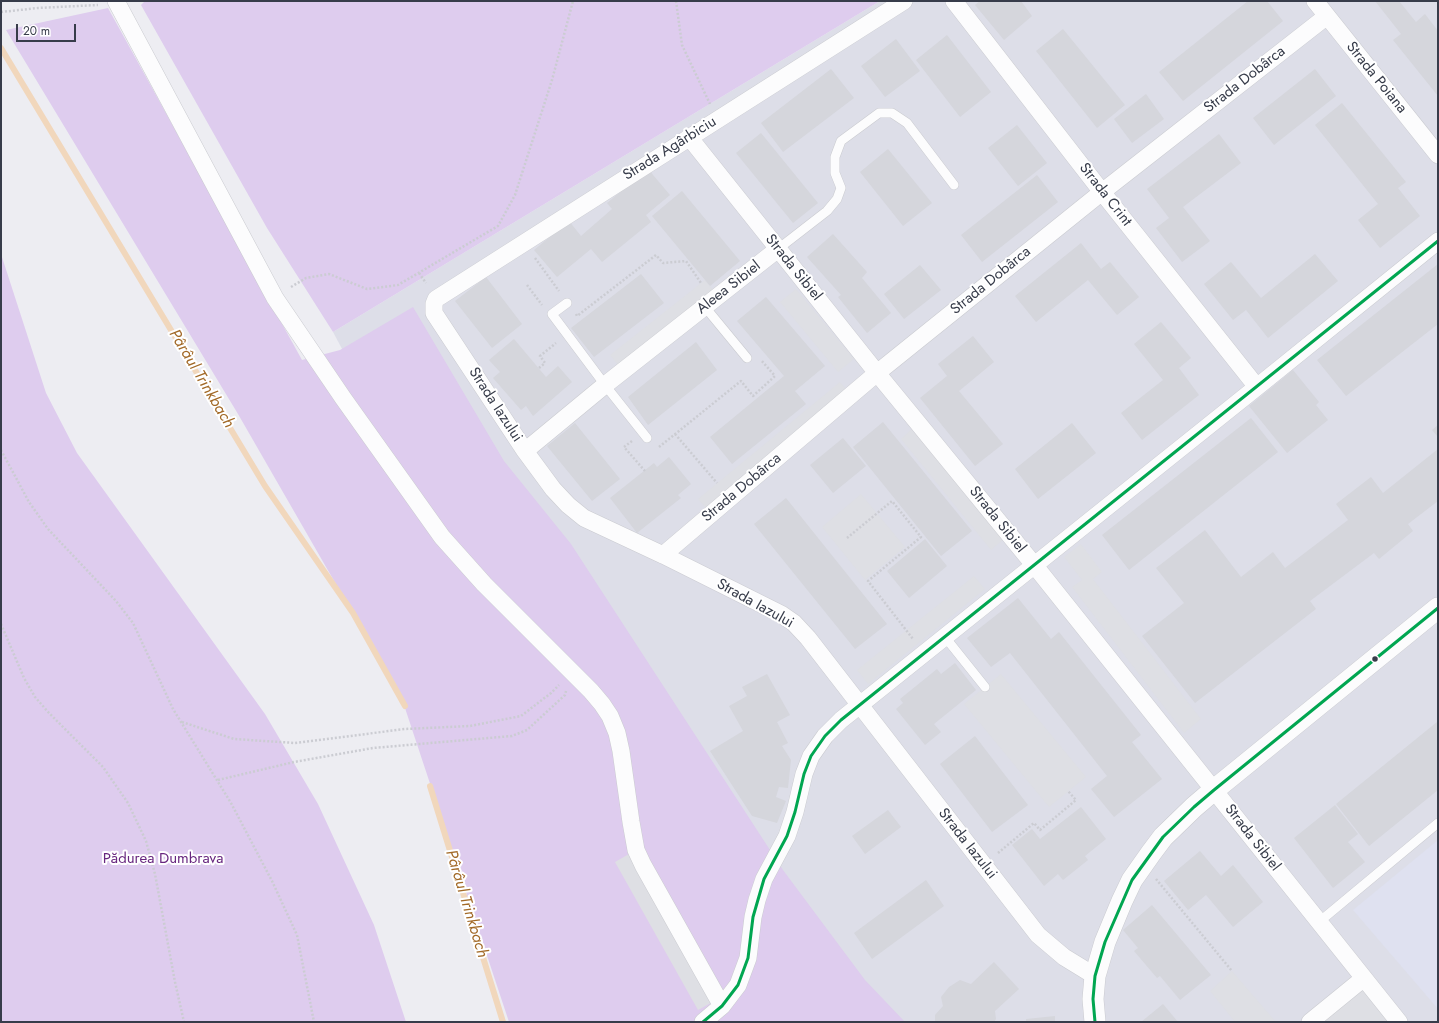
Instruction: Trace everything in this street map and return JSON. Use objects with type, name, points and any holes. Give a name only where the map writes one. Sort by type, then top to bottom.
[{"type":"street","name":"Strada Agârbiciu","points":[[436,299],[688,137],[904,1]]},
{"type":"street","name":"Strada Crint","points":[[954,1],[1102,192],[1257,387]]},
{"type":"street","name":"Strada Poiana","points":[[1315,1],[1438,155]]},
{"type":"street","points":[[117,2],[274,298],[343,398],[442,537],[484,584],[572,672],[602,704],[610,716],[617,733],[621,751],[636,850],[722,1006]]},
{"type":"street","name":"Strada Dobârca","points":[[663,555],[877,373],[1102,192],[1327,16]]},
{"type":"street","name":"Strada Sibiel","points":[[688,137],[877,373],[1035,566],[1399,1022]]},
{"type":"street","points":[[703,1022],[722,1006],[738,985],[744,972],[748,958],[753,917],[764,879],[787,836],[795,812],[804,774],[811,756],[825,736],[841,720],[1035,566],[1438,241]]},
{"type":"street","name":"Aleea Sibiel","points":[[525,451],[605,385],[778,249]]},
{"type":"street","name":"Strada Iazului","points":[[436,299],[434,304],[434,313],[525,451],[553,489],[568,505],[584,518],[663,555],[781,614],[794,623],[808,638],[1038,935],[1064,956],[1095,976]]},
{"type":"street","points":[[1095,1022],[1093,999],[1095,976],[1112,922],[1143,864],[1163,837],[1214,790],[1437,612]]},
{"type":"street","points":[[1310,1022],[1364,978]]},
{"type":"lane","name":"Aleea Sibiel","points":[[778,249],[827,210],[837,199],[841,188],[835,173],[834,158],[841,141],[879,113],[892,113],[907,124],[954,185]]},
{"type":"lane","points":[[567,302],[552,314],[647,438]]},
{"type":"lane","points":[[705,306],[748,358]]},
{"type":"lane","points":[[946,637],[985,687]]},
{"type":"lane","points":[[1319,922],[1438,823]]},
{"type":"path","points":[[274,298],[306,278],[329,274],[367,289],[398,285],[498,226],[515,194],[552,80],[573,1]]},
{"type":"path","points":[[676,1],[682,44],[717,119]]},
{"type":"path","points":[[1,12],[117,2]]},
{"type":"path","points":[[524,243],[577,316],[656,255],[663,263],[686,261],[702,283]]},
{"type":"path","points":[[539,368],[545,363],[540,356],[559,340]]},
{"type":"path","points":[[656,449],[740,381],[753,396],[775,376],[761,360],[756,364]]},
{"type":"path","points":[[674,434],[717,483]]},
{"type":"path","points":[[636,437],[624,447],[645,471]]},
{"type":"path","points":[[1,450],[29,502],[48,529],[116,601],[133,623],[173,709],[218,780],[272,881],[297,935],[314,1022]]},
{"type":"path","points":[[848,538],[892,501],[921,537],[868,581],[925,653]]},
{"type":"path","points":[[1,624],[24,678],[35,697],[103,767],[128,803],[146,841],[155,874],[184,1022]]},
{"type":"path","points":[[181,722],[234,739],[294,743],[405,728],[470,726],[521,716],[551,693],[572,672]]},
{"type":"path","points":[[218,780],[294,762],[373,748],[512,736],[528,730],[565,695],[572,672]]},
{"type":"path","points":[[998,852],[1034,823],[1040,830],[1076,800],[1068,791]]},
{"type":"path","points":[[1143,864],[1232,971]]},
{"type":"shaded area","points":[[880,1],[1438,1],[1438,1022],[878,1022],[356,375],[333,332]]},
{"type":"shaded area","points":[[705,280],[718,296],[623,371],[610,355]]},
{"type":"shaded area","points":[[796,289],[854,359],[838,372],[780,302]]},
{"type":"shaded area","points":[[840,382],[851,395],[711,514],[698,499]]},
{"type":"shaded area","points":[[915,426],[1005,538],[991,550],[901,439]]},
{"type":"shaded area","points":[[861,494],[905,547],[865,580],[822,527]]},
{"type":"shaded area","points":[[1081,544],[1102,572],[1093,579],[1201,719],[1184,733],[1072,587],[1082,580],[1064,557]]},
{"type":"shaded area","points":[[974,576],[985,589],[868,684],[857,670]]},
{"type":"shaded area","points":[[1001,674],[1086,777],[1049,807],[964,704]]},
{"type":"shaded area","points":[[1438,840],[1438,1009],[1353,910]]},
{"type":"shaded area","points":[[636,850],[718,999],[698,1010],[615,862]]},
{"type":"shaded area","points":[[1232,971],[1276,1022],[1235,1022],[1210,991]]},
{"type":"shaded area","points":[[1364,978],[1399,1022],[1310,1022]]},
{"type":"green space","points":[[145,1],[880,1],[333,332],[267,228],[141,5]]},
{"type":"green space","points":[[108,8],[302,360],[340,350],[413,307],[504,461],[571,544],[783,870],[865,980],[905,1022],[509,1022],[402,699],[238,414],[6,30]]},
{"type":"green space","name":"Pădurea Dumbrava","points":[[1,254],[46,393],[77,453],[265,714],[318,804],[374,925],[406,1022],[1,1022]]},
{"type":"building","points":[[980,1],[1021,1],[1032,16],[1004,40],[975,5]]},
{"type":"building","points":[[1248,1],[1267,1],[1283,21],[1183,101],[1159,72]]},
{"type":"building","points":[[1375,1],[1399,1],[1416,22],[1425,14],[1438,31],[1438,96],[1393,40],[1401,34]]},
{"type":"building","points":[[1063,29],[1125,105],[1097,128],[1036,51]]},
{"type":"building","points":[[947,35],[991,92],[960,117],[916,60]]},
{"type":"building","points":[[896,39],[920,71],[885,97],[861,66]]},
{"type":"building","points":[[831,69],[854,98],[783,152],[761,123]]},
{"type":"building","points":[[1315,69],[1336,96],[1274,145],[1253,118]]},
{"type":"building","points":[[1146,94],[1164,119],[1132,143],[1114,119]]},
{"type":"building","points":[[1342,103],[1406,182],[1398,188],[1420,216],[1380,248],[1358,220],[1378,204],[1315,125]]},
{"type":"building","points":[[1017,125],[1047,163],[1018,186],[988,148]]},
{"type":"building","points":[[761,133],[818,203],[793,223],[736,153]]},
{"type":"building","points":[[1219,134],[1241,163],[1183,207],[1210,241],[1182,262],[1156,228],[1169,218],[1147,189]]},
{"type":"building","points":[[888,149],[932,203],[903,226],[860,172]]},
{"type":"building","points":[[648,169],[670,195],[646,215],[651,222],[602,262],[591,249],[557,277],[534,250],[569,221],[581,236],[612,209],[607,203]]},
{"type":"building","points":[[1037,175],[1058,202],[982,262],[961,235]]},
{"type":"building","points":[[682,191],[740,261],[710,286],[652,216]]},
{"type":"building","points":[[833,234],[867,272],[862,278],[891,313],[867,333],[838,297],[841,295],[807,257]]},
{"type":"building","points":[[1081,243],[1101,269],[1110,262],[1139,297],[1117,315],[1088,280],[1036,322],[1015,296]]},
{"type":"building","points":[[1315,254],[1338,281],[1268,338],[1246,310],[1233,320],[1204,284],[1231,262],[1261,298]]},
{"type":"building","points":[[1438,264],[1438,324],[1346,396],[1317,360]]},
{"type":"building","points":[[920,265],[941,290],[904,319],[884,294]]},
{"type":"building","points":[[641,274],[664,303],[594,357],[571,328]]},
{"type":"building","points":[[486,277],[522,324],[492,348],[455,301]]},
{"type":"building","points":[[766,297],[825,366],[795,391],[806,404],[732,464],[710,437],[784,376],[737,321]]},
{"type":"building","points":[[1161,322],[1191,358],[1179,368],[1199,395],[1142,440],[1121,413],[1163,380],[1134,344]]},
{"type":"building","points":[[973,336],[994,362],[959,391],[1003,444],[975,466],[920,398],[947,376],[938,364]]},
{"type":"building","points":[[514,339],[546,377],[558,366],[572,382],[533,416],[526,406],[521,410],[493,378],[500,372],[489,360]]},
{"type":"building","points":[[696,342],[717,370],[648,425],[628,397]]},
{"type":"building","points":[[1293,370],[1319,402],[1316,405],[1328,420],[1287,453],[1249,406]]},
{"type":"building","points":[[1251,418],[1278,452],[1129,570],[1102,535]]},
{"type":"building","points":[[883,422],[972,531],[941,556],[853,447]]},
{"type":"building","points":[[575,423],[620,479],[592,501],[547,446]]},
{"type":"building","points":[[1072,423],[1096,453],[1038,499],[1015,469]]},
{"type":"building","points":[[1438,425],[1438,437],[1432,430]]},
{"type":"building","points":[[843,438],[866,466],[833,493],[810,465]]},
{"type":"building","points":[[1438,449],[1438,501],[1408,524],[1413,531],[1379,559],[1374,553],[1310,601],[1316,609],[1195,703],[1142,636],[1184,603],[1156,568],[1205,530],[1241,577],[1273,552],[1285,568],[1348,520],[1336,504],[1371,477],[1383,493]]},
{"type":"building","points":[[669,457],[691,484],[678,495],[681,498],[637,533],[610,498],[654,463],[657,467]]},
{"type":"building","points":[[786,498],[887,624],[855,649],[754,524]]},
{"type":"building","points":[[925,539],[947,566],[909,598],[887,571]]},
{"type":"building","points":[[1018,598],[1051,639],[1059,632],[1141,735],[1132,742],[1162,779],[1114,817],[1091,789],[1107,776],[1010,653],[991,667],[967,638]]},
{"type":"building","points":[[955,663],[976,690],[934,724],[941,732],[925,745],[896,709],[903,703],[900,699],[937,669],[941,674]]},
{"type":"building","points":[[767,674],[790,715],[777,722],[788,743],[782,746],[791,760],[788,788],[779,787],[776,797],[786,801],[777,823],[752,816],[710,751],[743,731],[729,706],[747,696],[742,687]]},
{"type":"building","points":[[1437,722],[1438,790],[1369,846],[1336,804]]},
{"type":"building","points":[[975,736],[1028,805],[992,832],[940,764]]},
{"type":"building","points":[[1335,805],[1358,834],[1348,842],[1365,862],[1333,888],[1294,838]]},
{"type":"building","points":[[1081,807],[1106,839],[1085,856],[1088,860],[1063,880],[1058,874],[1044,886],[1012,845],[1032,829],[1040,839]]},
{"type":"building","points":[[888,810],[901,827],[865,854],[852,836]]},
{"type":"building","points":[[1200,851],[1221,876],[1233,865],[1263,902],[1233,927],[1206,895],[1188,910],[1164,881]]},
{"type":"building","points":[[926,880],[944,906],[872,959],[854,933]]},
{"type":"building","points":[[1152,905],[1211,975],[1180,1000],[1160,976],[1157,978],[1134,951],[1138,948],[1123,930]]},
{"type":"building","points":[[994,962],[1019,989],[995,1011],[996,1019],[994,1022],[935,1022],[935,1015],[943,1006],[941,997],[949,987],[960,980],[971,984]]},
{"type":"building","points":[[1163,1004],[1178,1022],[1141,1022]]},
{"type":"building","points":[[1055,1016],[1055,1022],[1026,1022],[1026,1019]]},
{"type":"waterway","name":"Pârâul Trinkbach","points":[[1,48],[265,486],[353,613],[405,706]]},
{"type":"waterway","name":"Pârâul Trinkbach","points":[[430,786],[503,1022]]},
{"type":"transit line","points":[[703,1022],[722,1006],[738,985],[748,958],[753,917],[764,879],[787,836],[795,812],[804,774],[811,756],[825,736],[841,720],[1438,241]]},
{"type":"transit line","points":[[1095,1022],[1093,999],[1095,976],[1105,942],[1132,880],[1163,837],[1214,790],[1438,608]]}]
